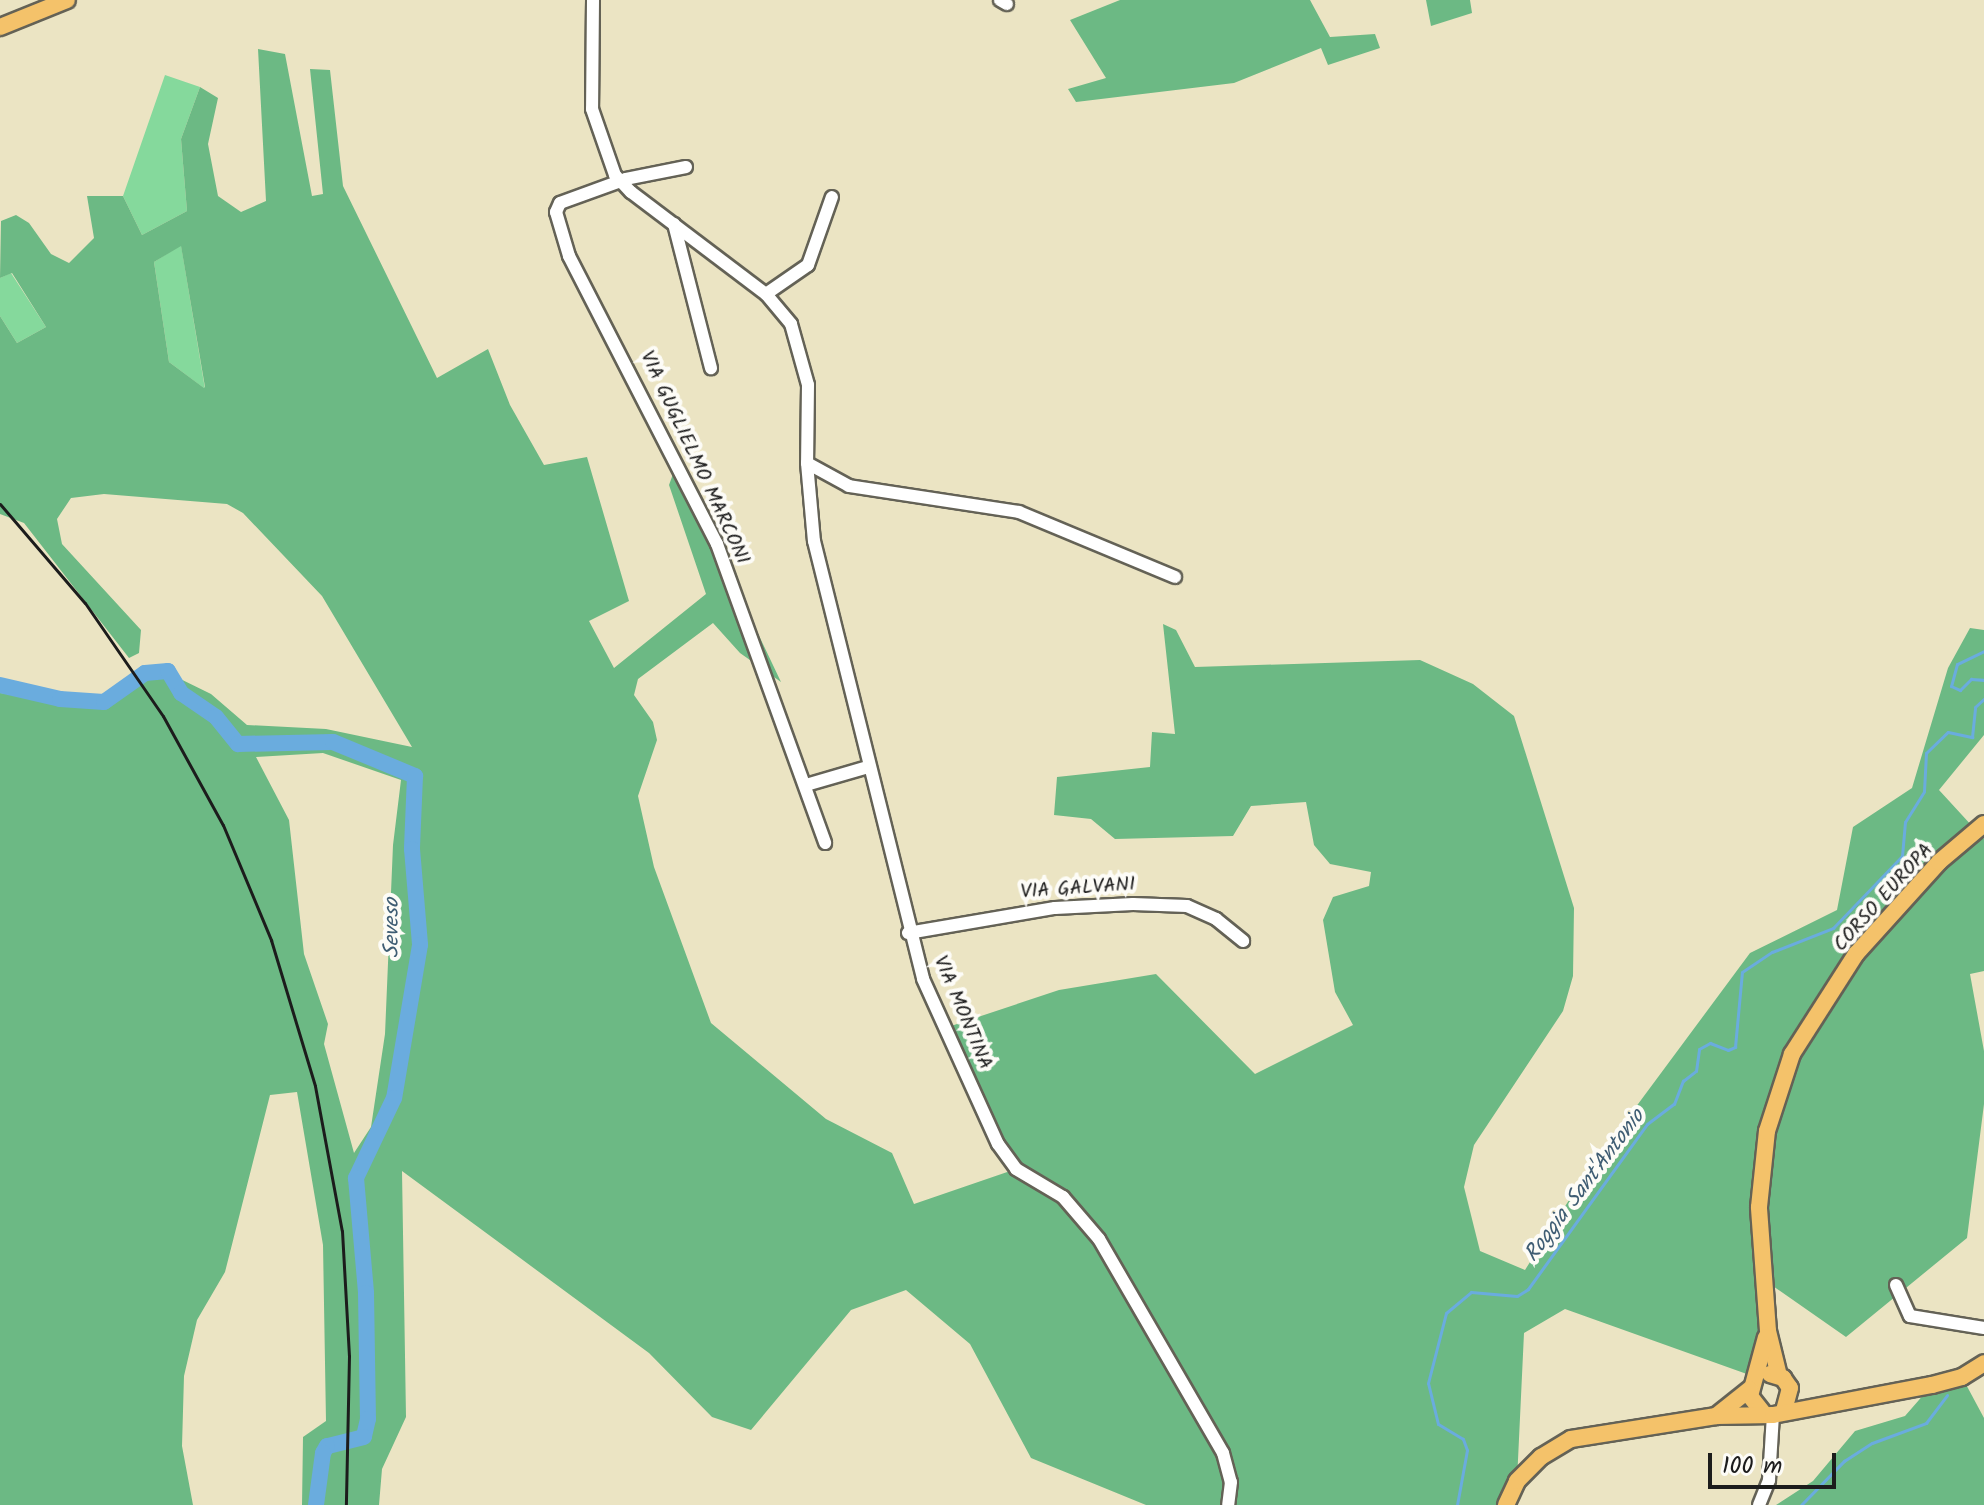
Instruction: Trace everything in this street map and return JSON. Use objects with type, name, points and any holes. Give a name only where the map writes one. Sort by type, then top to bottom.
[{"type":"main road","points":[[0,27],[67,0]]},
{"type":"main road","name":"CORSO EUROPA","points":[[1785,1382],[1768,1331],[1759,1207],[1767,1131],[1792,1054],[1856,954],[1939,862],[1984,824]]},
{"type":"main road","points":[[1768,1331],[1751,1401],[1774,1413]]},
{"type":"main road","points":[[1506,1505],[1517,1481],[1541,1457],[1571,1439],[1716,1416],[1774,1413],[1820,1402],[1932,1385],[1962,1377],[1984,1363]]},
{"type":"main road","points":[[1774,1413],[1785,1382]]},
{"type":"main road","points":[[1716,1416],[1754,1384],[1785,1382],[1820,1402]]},
{"type":"street","points":[[593,0],[592,109],[621,183],[686,167]]},
{"type":"street","name":"VIA MONTINA","points":[[621,183],[766,294],[786,313],[808,385],[807,463],[814,541],[908,933],[998,1144],[1016,1169],[1074,1207],[1099,1239],[1223,1453],[1231,1482],[1228,1505]]},
{"type":"street","name":"VIA GUGLIELMO MARCONI","points":[[621,183],[557,205],[569,256],[717,544],[825,843]]},
{"type":"street","points":[[766,294],[808,265],[832,197]]},
{"type":"street","points":[[674,224],[711,368]]},
{"type":"street","points":[[807,463],[849,486],[1019,512],[1175,577]]},
{"type":"street","points":[[806,785],[868,767]]},
{"type":"street","name":"VIA GALVANI","points":[[908,933],[1055,908],[1133,904],[1187,906],[1216,919],[1243,941]]},
{"type":"street","points":[[1896,1285],[1910,1316],[1984,1328]]},
{"type":"street","points":[[1759,1505],[1769,1480],[1774,1413]]},
{"type":"green space","points":[[1120,0],[1310,0],[1330,37],[1375,34],[1380,48],[1328,65],[1321,48],[1234,83],[1076,102],[1068,89],[1106,78],[1070,20]]},
{"type":"green space","points":[[1426,0],[1470,0],[1472,13],[1431,26]]},
{"type":"green space","points":[[258,49],[285,54],[312,196],[323,194],[310,69],[330,70],[343,186],[437,378],[488,349],[510,405],[544,465],[587,457],[629,601],[589,621],[614,668],[706,594],[669,485],[677,463],[781,682],[740,653],[713,623],[638,679],[634,695],[653,722],[657,740],[638,796],[654,867],[711,1023],[826,1119],[892,1153],[914,1204],[1016,1169],[945,1028],[1059,990],[1156,974],[1255,1074],[1353,1025],[1335,992],[1323,920],[1333,897],[1369,886],[1371,872],[1330,864],[1314,845],[1306,802],[1251,806],[1233,836],[1115,839],[1091,819],[1054,815],[1057,777],[1150,767],[1152,732],[1175,734],[1163,624],[1176,630],[1195,667],[1420,660],[1473,684],[1514,716],[1574,908],[1573,976],[1563,1011],[1474,1145],[1464,1187],[1480,1251],[1525,1270],[1581,1181],[1750,953],[1837,910],[1853,827],[1912,788],[1948,668],[1970,628],[1984,630],[1984,735],[1939,790],[1984,839],[1984,971],[1970,974],[1984,1051],[1984,1104],[1967,1238],[1846,1337],[1763,1279],[1758,1378],[1565,1309],[1524,1333],[1517,1481],[1506,1505],[1146,1505],[1031,1458],[970,1344],[906,1290],[851,1310],[751,1430],[712,1417],[649,1353],[402,1171],[406,1417],[382,1469],[379,1505],[302,1505],[303,1437],[326,1421],[323,1245],[297,1092],[270,1095],[225,1272],[197,1320],[184,1376],[182,1446],[193,1505],[0,1505],[0,693],[104,702],[145,673],[162,670],[211,694],[247,725],[326,729],[412,747],[322,596],[243,513],[227,504],[104,494],[71,498],[57,519],[62,544],[141,630],[139,653],[129,658],[24,523],[0,514],[0,316],[17,343],[46,327],[12,273],[0,278],[1,221],[16,215],[29,223],[51,254],[69,263],[94,238],[87,196],[123,196],[142,235],[187,211],[181,139],[200,87],[218,98],[208,144],[218,196],[241,212],[266,201]],"holes":[[[181,246],[205,387],[204,388],[169,362],[154,262]],[[323,753],[401,780],[393,845],[385,1034],[371,1127],[354,1153],[324,1044],[328,1024],[304,954],[289,820],[256,757]]]},
{"type":"green space","points":[[165,75],[200,87],[181,139],[187,211],[142,235],[123,196]]},
{"type":"green space","points":[[181,245],[205,389],[169,362],[154,262]]},
{"type":"green space","points":[[11,273],[46,327],[17,343],[0,316],[0,278]]},
{"type":"green space","points":[[1962,1377],[1984,1418],[1984,1505],[1776,1505],[1813,1481],[1855,1431],[1905,1416],[1932,1385]]},
{"type":"waterway","name":"Roggia Sant'Antonio","points":[[1984,651],[1957,664],[1951,686],[1960,690],[1971,679],[1984,680]]},
{"type":"waterway","name":"Seveso","points":[[0,685],[60,699],[104,702],[145,673],[168,671],[181,693],[216,717],[238,744],[333,742],[415,776],[412,849],[420,945],[394,1098],[356,1178],[366,1293],[368,1419],[364,1437],[327,1446],[323,1453],[316,1505]]},
{"type":"waterway","name":"Roggia Sant'Antonio","points":[[1457,1505],[1467,1450],[1463,1439],[1438,1424],[1428,1383],[1446,1313],[1471,1292],[1517,1296],[1528,1289],[1647,1124],[1674,1104],[1683,1081],[1696,1071],[1699,1049],[1710,1043],[1728,1050],[1735,1047],[1742,972],[1772,952],[1833,928],[1902,856],[1905,822],[1924,791],[1926,753],[1948,732],[1972,737],[1975,707],[1984,699]]},
{"type":"waterway","points":[[1801,1505],[1844,1461],[1872,1443],[1926,1423],[1947,1395]]},
{"type":"railway","points":[[0,504],[85,603],[163,716],[223,825],[271,940],[315,1086],[342,1231],[349,1356],[346,1505]]}]
